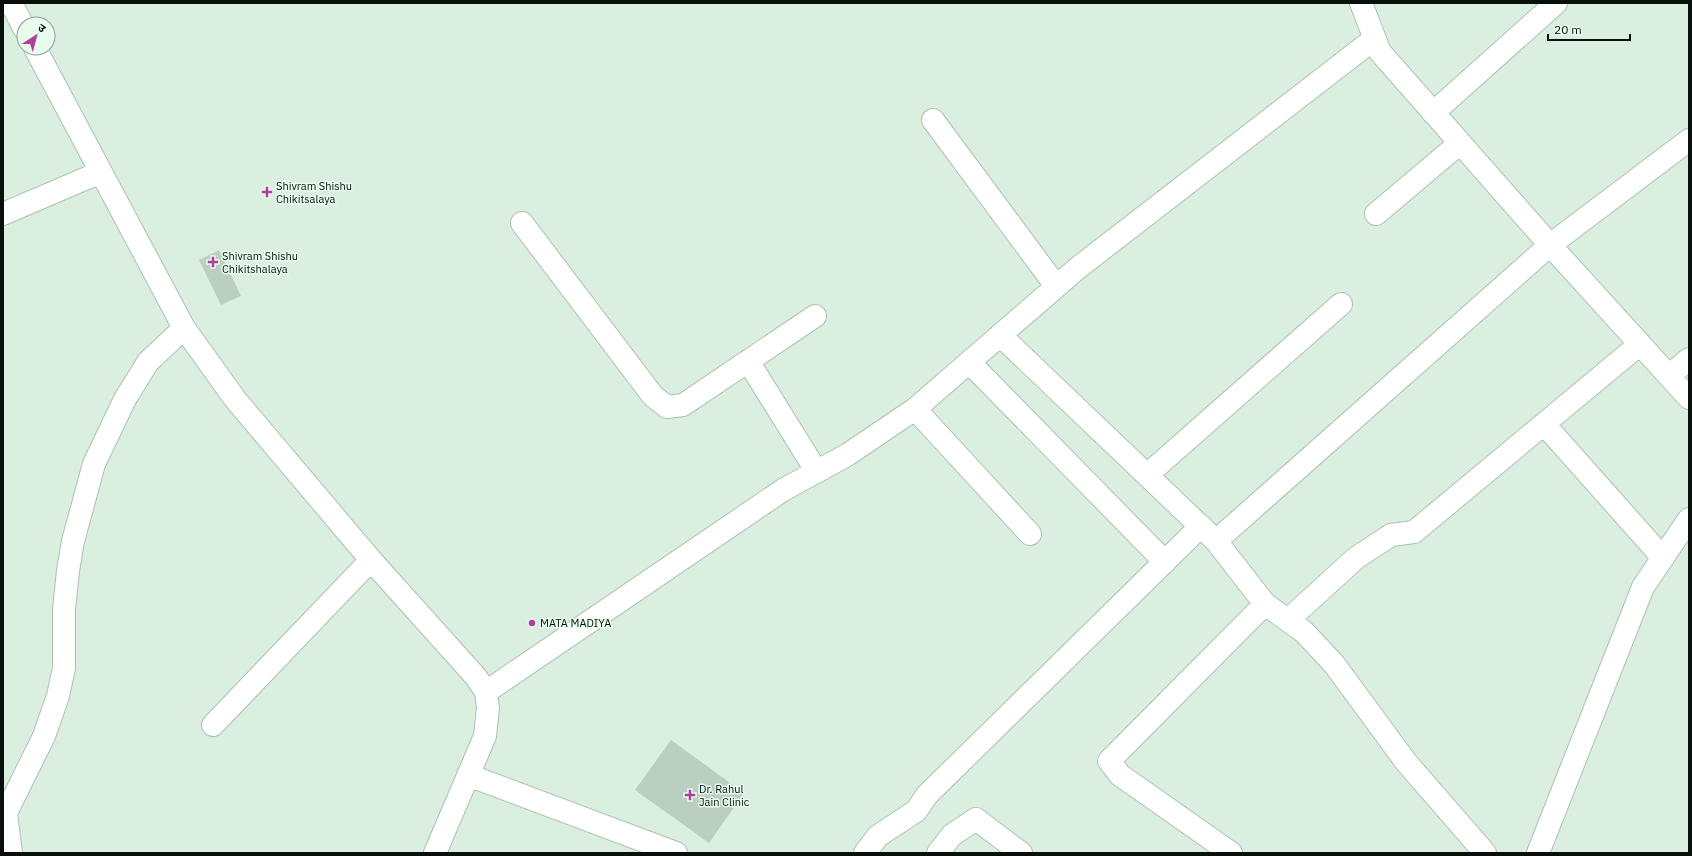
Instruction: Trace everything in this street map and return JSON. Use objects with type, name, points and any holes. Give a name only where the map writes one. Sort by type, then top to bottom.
[{"type":"street","points":[[11,3],[18,16]]},
{"type":"street","points":[[1361,3],[1380,52],[1550,245],[1689,398]]},
{"type":"street","points":[[1433,113],[1556,3]]},
{"type":"street","points":[[486,692],[776,494],[847,455],[915,409],[1085,262],[1374,39]]},
{"type":"street","points":[[39,56],[184,328],[235,399],[371,560],[476,677],[486,692],[488,708],[485,736],[435,853]]},
{"type":"street","points":[[933,120],[1056,286]]},
{"type":"street","points":[[865,853],[878,836],[916,811],[927,795],[1165,562],[1209,533],[1550,245],[1689,140]]},
{"type":"street","points":[[1376,214],[1460,143]]},
{"type":"street","points":[[3,214],[101,172]]},
{"type":"street","points":[[522,223],[653,396],[667,407],[683,405],[815,316]]},
{"type":"street","points":[[1147,475],[1341,304]]},
{"type":"street","points":[[10,853],[6,813],[44,736],[58,696],[64,668],[64,610],[68,571],[73,541],[94,464],[125,399],[148,362],[184,328]]},
{"type":"street","points":[[1000,335],[1209,533],[1265,604],[1304,632],[1334,664],[1406,762],[1485,853]]},
{"type":"street","points":[[1288,620],[1356,558],[1391,535],[1414,532],[1640,344]]},
{"type":"street","points":[[1669,376],[1689,359]]},
{"type":"street","points":[[748,361],[817,472]]},
{"type":"street","points":[[969,362],[1165,562]]},
{"type":"street","points":[[915,409],[1030,534]]},
{"type":"street","points":[[1544,424],[1663,558]]},
{"type":"street","points":[[1538,853],[1630,616],[1643,587],[1689,519]]},
{"type":"street","points":[[213,725],[371,560]]},
{"type":"street","points":[[1231,853],[1120,775],[1109,761],[1265,604]]},
{"type":"street","points":[[468,775],[676,853]]},
{"type":"street","points":[[938,853],[952,836],[976,819],[1022,853]]},
{"type":"building","points":[[219,250],[241,296],[221,305],[199,260]]},
{"type":"building","points":[[671,740],[744,793],[709,843],[635,790]]},
{"type":"place","name":"Shivram Shishu Chikitsalaya","points":[[267,192]]},
{"type":"place","name":"Shivram Shishu Chikitshalaya","points":[[213,262]]},
{"type":"place","name":"MATA MADIYA","points":[[532,623]]},
{"type":"place","name":"Dr. Rahul Jain Clinic","points":[[690,795]]}]
